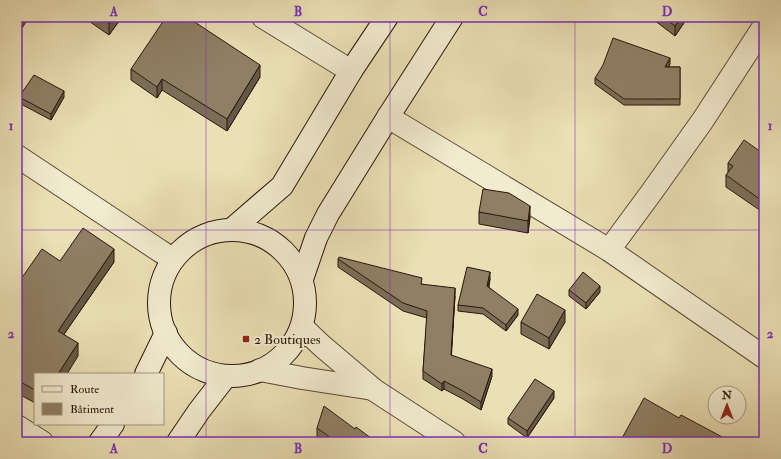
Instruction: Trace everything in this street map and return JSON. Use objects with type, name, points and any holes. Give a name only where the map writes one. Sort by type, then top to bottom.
[{"type":"street","points":[[263,17],[351,71]]},
{"type":"street","points":[[231,230],[282,186],[351,71],[387,17]]},
{"type":"street","points":[[302,279],[316,238],[328,214],[452,17]]},
{"type":"street","points":[[609,250],[703,120],[764,26]]},
{"type":"street","points":[[388,117],[609,250],[764,357]]},
{"type":"street","points":[[17,156],[173,259]]},
{"type":"street","points":[[231,230],[254,233],[274,243],[291,259],[302,279],[306,303],[302,327],[292,345],[278,360],[260,370],[241,375],[226,376],[196,366],[176,350],[166,333],[159,309],[160,291],[164,274],[173,259],[189,243],[210,233],[231,230]]},
{"type":"street","points":[[302,327],[374,390],[454,442]]},
{"type":"street","points":[[146,373],[166,333]]},
{"type":"street","points":[[260,370],[374,390]]},
{"type":"street","points":[[178,442],[199,411],[226,376]]},
{"type":"street","points":[[100,442],[112,425]]},
{"type":"street","points":[[17,426],[42,442]]},
{"type":"building","points":[[17,17],[22,17],[17,25]]},
{"type":"building","points":[[100,17],[114,17],[109,23]]},
{"type":"building","points":[[166,17],[187,17],[260,65],[227,119],[162,79],[157,87],[131,69]]},
{"type":"building","points":[[663,17],[681,17],[675,26]]},
{"type":"building","points":[[613,38],[670,58],[665,67],[680,67],[680,99],[624,99],[595,78],[603,65]]},
{"type":"building","points":[[34,75],[64,91],[51,114],[19,97]]},
{"type":"building","points":[[744,140],[764,154],[764,196],[761,200],[726,175],[733,166],[728,163]]},
{"type":"building","points":[[483,189],[509,193],[530,206],[528,221],[479,212]]},
{"type":"building","points":[[83,228],[114,249],[58,331],[78,343],[59,373],[34,373],[34,389],[17,380],[17,276],[21,279],[42,249],[60,261]]},
{"type":"building","points":[[339,257],[422,278],[421,284],[455,288],[451,355],[492,369],[481,402],[444,381],[442,384],[423,371],[427,311],[403,303],[338,259]]},
{"type":"building","points":[[467,267],[490,272],[487,286],[518,309],[506,325],[483,308],[458,305]]},
{"type":"building","points":[[583,272],[600,286],[586,303],[569,290]]},
{"type":"building","points":[[537,294],[565,310],[549,338],[521,322]]},
{"type":"building","points":[[535,379],[554,391],[527,431],[508,418]]},
{"type":"building","points":[[644,398],[679,418],[681,415],[726,439],[724,442],[620,442]]},
{"type":"building","points":[[324,406],[355,429],[356,427],[375,441],[337,442],[317,428]]},
{"type":"place","name":"2 Boutiques","points":[[246,339]]}]
